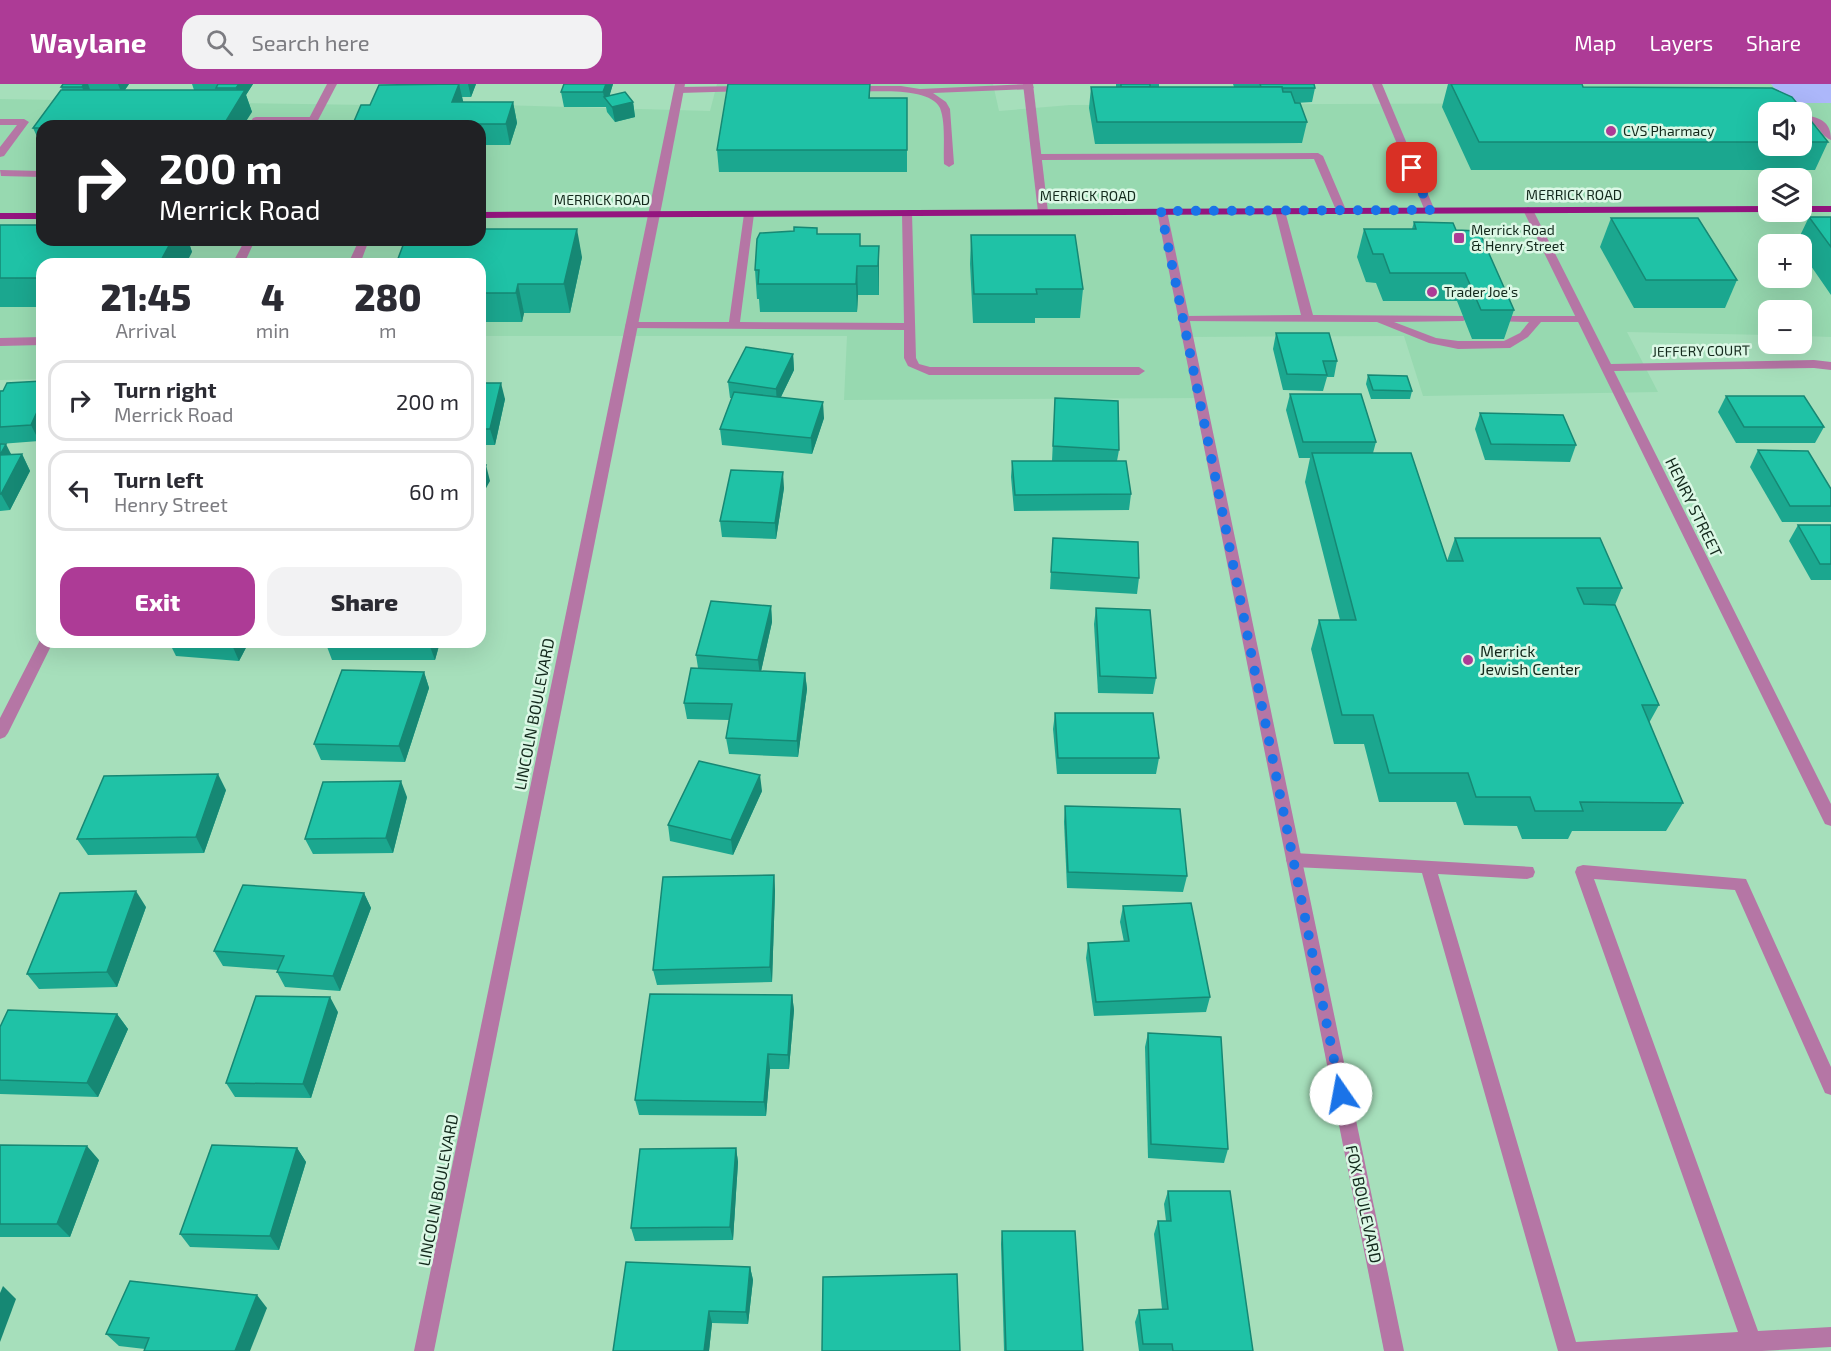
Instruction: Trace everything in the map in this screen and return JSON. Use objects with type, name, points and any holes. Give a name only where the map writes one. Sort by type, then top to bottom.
[{"type":"main road","name":"MERRICK ROAD","points":[[486,215],[1758,209]]},
{"type":"main road","points":[[1812,209],[1831,209]]},
{"type":"main road","points":[[0,216],[36,216]]},
{"type":"street","points":[[314,120],[332,84]]},
{"type":"street","points":[[1377,84],[1430,210]]},
{"type":"street","points":[[844,89],[921,90],[1029,86],[1043,212]]},
{"type":"street","points":[[680,87],[762,89]]},
{"type":"street","name":"LINCOLN BOULEVARD","points":[[424,1351],[631,326],[652,239],[654,215],[680,87]]},
{"type":"street","points":[[921,90],[936,95],[945,105],[949,164]]},
{"type":"street","points":[[1812,119],[1819,121],[1831,137]]},
{"type":"street","points":[[0,122],[24,122],[0,154]]},
{"type":"street","points":[[1037,157],[1318,156],[1341,210]]},
{"type":"street","points":[[0,173],[36,174]]},
{"type":"street","name":"HENRY STREET","points":[[1528,210],[1831,820]]},
{"type":"street","name":"FOX BOULEVARD","points":[[1161,211],[1394,1351]]},
{"type":"street","points":[[1280,211],[1308,318]]},
{"type":"street","points":[[907,213],[910,358],[914,366],[929,371],[1139,371]]},
{"type":"street","points":[[734,326],[749,214]]},
{"type":"street","points":[[1374,318],[1433,341],[1458,345],[1506,345],[1524,335],[1538,319]]},
{"type":"street","points":[[1184,319],[1463,318]]},
{"type":"street","points":[[1496,319],[1582,319]]},
{"type":"street","points":[[631,326],[910,327]]},
{"type":"street","points":[[0,342],[36,341]]},
{"type":"street","name":"JEFFERY COURT","points":[[1606,368],[1814,364],[1831,366]]},
{"type":"street","points":[[0,733],[43,648]]},
{"type":"street","points":[[1294,860],[1527,872]]},
{"type":"street","points":[[1428,867],[1568,1351]]},
{"type":"street","points":[[1751,1341],[1583,872],[1740,885],[1831,1087]]},
{"type":"street","points":[[1578,1351],[1831,1337]]},
{"type":"shaded area","points":[[717,84],[993,84],[999,111],[1070,105],[1565,103],[1554,84],[1771,84],[1787,102],[1758,102],[1758,156],[1812,156],[1812,103],[1831,103],[1831,337],[1812,336],[1812,300],[1758,300],[1758,335],[1627,332],[1658,392],[1423,396],[1404,336],[1189,337],[1201,398],[844,400],[847,336],[486,336],[486,258],[36,258],[36,379],[0,380],[0,99],[502,105],[710,111]]},
{"type":"shaded area","points":[[1771,84],[1831,84],[1831,103],[1787,102]]},
{"type":"building","points":[[63,84],[84,84],[82,87],[61,87]]},
{"type":"building","points":[[218,84],[239,84],[236,88],[216,88]]},
{"type":"building","points":[[459,84],[452,102],[513,102],[506,124],[486,124],[486,120],[355,120],[361,105],[370,105],[379,85]]},
{"type":"building","points":[[564,84],[606,84],[603,92],[561,92]]},
{"type":"building","points":[[728,84],[870,84],[869,98],[907,98],[907,150],[717,150]]},
{"type":"building","points":[[1121,84],[1150,84],[1150,87],[1121,87]]},
{"type":"building","points":[[1260,84],[1314,84],[1315,88],[1261,87]]},
{"type":"building","points":[[1451,84],[1772,88],[1792,97],[1796,102],[1758,102],[1758,142],[1479,142]]},
{"type":"building","points":[[1091,87],[1282,87],[1283,92],[1291,92],[1295,103],[1300,103],[1307,122],[1097,122]]},
{"type":"building","points":[[61,90],[245,90],[227,120],[39,120]]},
{"type":"building","points":[[625,92],[633,102],[612,107],[604,97]]},
{"type":"building","points":[[1812,122],[1828,142],[1812,142]]},
{"type":"building","points":[[1812,217],[1831,217],[1831,247],[1812,221]]},
{"type":"building","points":[[1611,218],[1698,218],[1737,280],[1646,280]]},
{"type":"building","points":[[1414,222],[1453,223],[1456,230],[1479,231],[1514,310],[1481,310],[1465,273],[1390,273],[1383,254],[1373,254],[1364,229],[1416,229]]},
{"type":"building","points":[[0,225],[36,225],[36,246],[169,246],[162,258],[36,258],[36,278],[0,278]]},
{"type":"building","points":[[794,227],[817,228],[817,234],[860,234],[860,246],[879,246],[878,266],[857,266],[856,284],[758,284],[759,270],[755,270],[757,239],[760,233],[794,231]]},
{"type":"building","points":[[486,229],[577,229],[564,284],[518,284],[516,293],[486,293],[486,258],[398,258],[403,246],[486,246]]},
{"type":"building","points":[[971,235],[1075,235],[1083,289],[1036,289],[1037,294],[974,294]]},
{"type":"building","points":[[1276,333],[1329,333],[1337,361],[1323,361],[1327,375],[1287,374]]},
{"type":"building","points":[[746,347],[793,354],[776,389],[728,382]]},
{"type":"building","points":[[1368,375],[1407,376],[1412,391],[1373,390]]},
{"type":"building","points":[[36,381],[36,414],[31,425],[0,427],[0,391],[3,391],[7,383]]},
{"type":"building","points":[[486,383],[501,383],[490,429],[486,429]]},
{"type":"building","points":[[734,392],[823,402],[811,438],[720,429]]},
{"type":"building","points":[[1290,394],[1361,394],[1376,442],[1303,442]]},
{"type":"building","points":[[1726,396],[1804,396],[1824,427],[1744,427]]},
{"type":"building","points":[[1055,398],[1118,401],[1119,450],[1053,446]]},
{"type":"building","points":[[1480,413],[1563,415],[1576,445],[1491,444]]},
{"type":"building","points":[[0,444],[6,444],[0,455]]},
{"type":"building","points":[[1758,450],[1808,451],[1831,489],[1831,506],[1790,506]]},
{"type":"building","points":[[1312,453],[1411,453],[1447,561],[1463,561],[1455,538],[1600,538],[1622,588],[1577,588],[1584,604],[1615,605],[1659,705],[1642,705],[1683,803],[1580,802],[1583,811],[1535,811],[1530,797],[1476,797],[1468,773],[1389,773],[1373,715],[1342,715],[1319,620],[1356,620]]},
{"type":"building","points":[[22,454],[1,494],[0,494],[0,455]]},
{"type":"building","points":[[1012,461],[1126,461],[1131,494],[1015,495]]},
{"type":"building","points":[[731,470],[783,472],[775,523],[720,521]]},
{"type":"building","points":[[1798,525],[1831,525],[1831,564],[1820,564]]},
{"type":"building","points":[[1053,538],[1138,542],[1139,578],[1051,572]]},
{"type":"building","points":[[711,601],[771,606],[758,660],[696,655]]},
{"type":"building","points":[[1096,608],[1150,610],[1156,678],[1100,676]]},
{"type":"building","points":[[691,668],[805,673],[797,741],[726,738],[732,704],[684,703]]},
{"type":"building","points":[[342,670],[424,672],[399,746],[314,744]]},
{"type":"building","points":[[1055,713],[1153,713],[1159,758],[1058,758]]},
{"type":"building","points":[[699,761],[760,775],[731,840],[668,825]]},
{"type":"building","points":[[218,774],[196,837],[77,839],[104,776]]},
{"type":"building","points":[[401,781],[386,838],[305,839],[323,782]]},
{"type":"building","points":[[1065,806],[1180,809],[1187,876],[1068,872]]},
{"type":"building","points":[[774,875],[770,967],[653,970],[663,877]]},
{"type":"building","points":[[243,885],[364,893],[333,976],[277,972],[284,956],[214,951]]},
{"type":"building","points":[[136,891],[107,972],[27,974],[60,893]]},
{"type":"building","points":[[1191,903],[1210,997],[1096,1002],[1088,943],[1129,941],[1123,906]]},
{"type":"building","points":[[650,994],[792,995],[788,1055],[768,1054],[764,1102],[635,1100]]},
{"type":"building","points":[[256,996],[330,997],[303,1084],[226,1083]]},
{"type":"building","points":[[8,1010],[117,1014],[87,1083],[0,1080],[0,1027]]},
{"type":"building","points":[[1148,1033],[1221,1037],[1228,1149],[1151,1144]]},
{"type":"building","points":[[0,1145],[87,1146],[57,1224],[0,1224]]},
{"type":"building","points":[[212,1145],[297,1148],[270,1236],[180,1234]]},
{"type":"building","points":[[736,1148],[730,1227],[631,1228],[640,1149]]},
{"type":"building","points":[[1168,1191],[1230,1191],[1253,1351],[1173,1351],[1172,1344],[1143,1344],[1139,1310],[1168,1309],[1158,1221],[1171,1221]]},
{"type":"building","points":[[1002,1231],[1075,1231],[1083,1351],[1006,1351]]},
{"type":"building","points":[[626,1262],[750,1267],[746,1312],[709,1311],[704,1351],[613,1351]]},
{"type":"building","points":[[957,1274],[960,1351],[822,1351],[823,1277]]},
{"type":"building","points":[[130,1281],[257,1295],[235,1351],[144,1351],[149,1338],[106,1334]]},
{"type":"place","name":"CVS Pharmacy","points":[[1611,131]]},
{"type":"place","name":"Merrick Road & Henry Street","points":[[1459,238]]},
{"type":"place","name":"Trader Joe's","points":[[1432,292]]},
{"type":"place","name":"Merrick Jewish Center","points":[[1468,660]]},
{"type":"route","points":[[1341,1094],[1161,211],[1430,210],[1412,168]]}]
